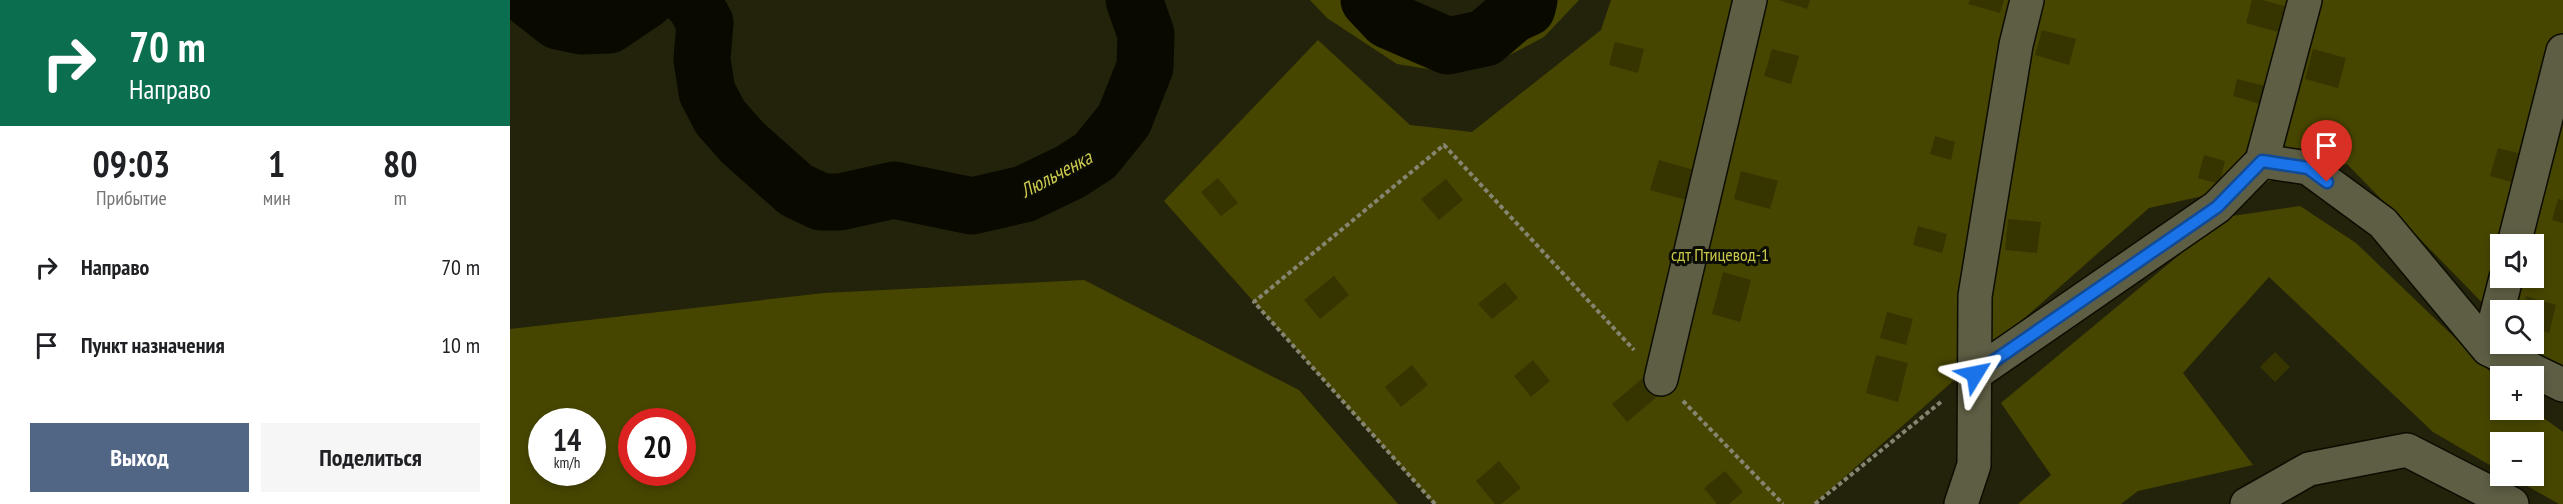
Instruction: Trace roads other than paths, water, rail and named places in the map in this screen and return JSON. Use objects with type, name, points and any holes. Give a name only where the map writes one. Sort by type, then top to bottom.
[{"type":"street","points":[[1661,379],[1750,0]]},
{"type":"street","points":[[1961,504],[1974,465],[1975,296],[2016,45],[2027,0]]},
{"type":"street","points":[[1975,374],[2217,207],[2262,161],[2305,0]]},
{"type":"street","points":[[2517,234],[2563,51]]},
{"type":"street","points":[[2262,161],[2308,168],[2383,223],[2488,349],[2563,385]]},
{"type":"street","points":[[2488,349],[2503,288]]},
{"type":"street","points":[[2247,504],[2310,469],[2407,450],[2512,504]]},
{"type":"waterway","name":"Люльченка","points":[[531,0],[558,21],[582,26],[609,25],[646,0]]},
{"type":"waterway","name":"Люльченка","points":[[690,0],[705,23],[702,59],[707,92],[720,117],[743,143],[796,190],[821,202],[840,202],[894,190],[972,206],[1024,194],[1070,172],[1095,156],[1124,120],[1145,67],[1146,34],[1134,0]]},
{"type":"waterway","name":"Люльченка","points":[[1369,0],[1388,20],[1448,46],[1485,38],[1512,15],[1527,8],[1529,0]]},
{"type":"park label","name":"сдт Птицевод-1","points":[[1720,254]]}]
